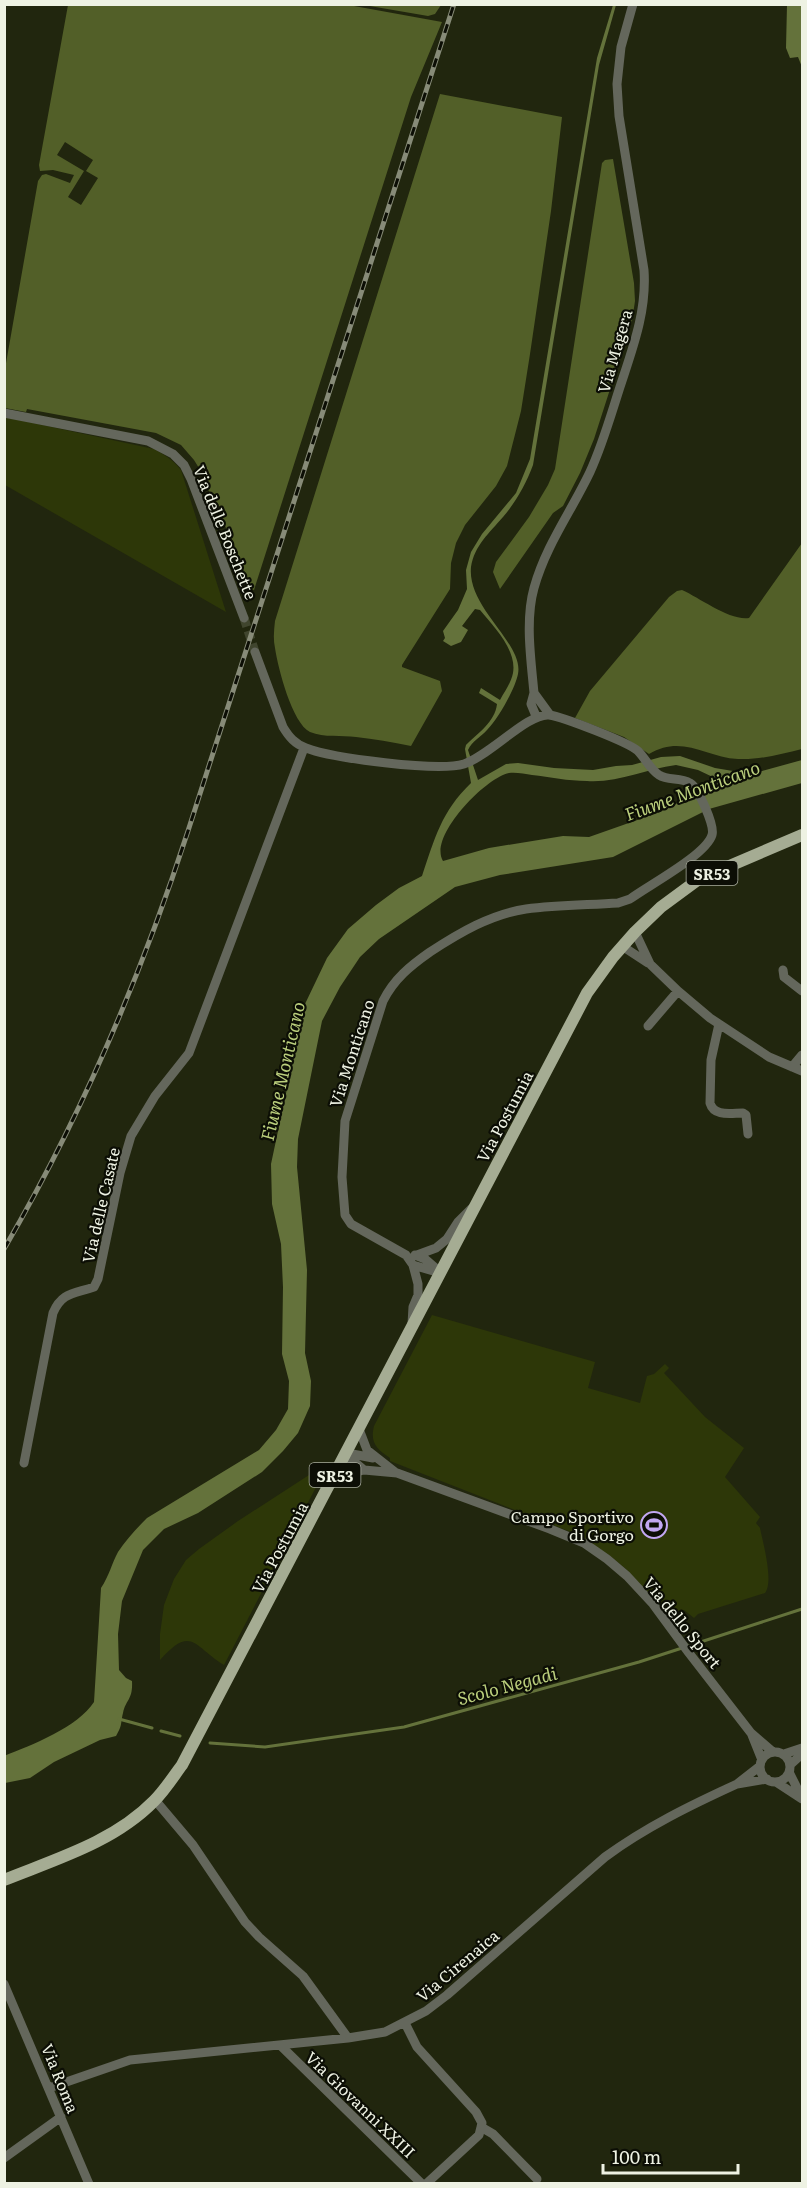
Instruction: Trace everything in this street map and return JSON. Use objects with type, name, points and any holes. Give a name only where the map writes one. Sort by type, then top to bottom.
[{"type":"main road","name":"SR53","points":[[628,940],[661,907],[699,879],[802,835]]},
{"type":"main road","name":"Via Postumia","points":[[4,1880],[107,1836],[130,1822],[155,1800],[190,1751],[587,993],[628,940]]},
{"type":"street","name":"Via Magera","points":[[523,725],[534,693],[530,621],[533,590],[547,550],[590,472],[605,434],[642,316],[644,270],[619,116],[617,84],[621,47],[633,4]]},
{"type":"street","name":"Via delle Boschette","points":[[4,413],[148,441],[173,454],[184,465],[191,479],[244,618]]},
{"type":"street","points":[[255,652],[283,728],[290,738],[304,748],[319,753],[435,768],[464,764],[484,755],[536,716],[550,715]]},
{"type":"street","points":[[534,693],[550,715]]},
{"type":"street","points":[[531,704],[536,716]]},
{"type":"street","name":"Via Monticano","points":[[413,1265],[406,1255],[351,1224],[345,1215],[342,1177],[345,1121],[383,1001],[393,982],[417,961],[442,945],[472,927],[495,917],[525,909],[618,903],[630,899],[703,849],[712,837],[712,824],[695,788],[690,783],[657,774],[637,750],[620,741],[550,715]]},
{"type":"street","name":"Via delle Casate","points":[[24,1463],[53,1313],[58,1301],[65,1296],[94,1287],[98,1279],[120,1173],[131,1136],[155,1096],[189,1053],[304,748]]},
{"type":"street","points":[[628,940],[678,991],[719,1023],[769,1057],[802,1071]]},
{"type":"street","points":[[628,940],[650,964]]},
{"type":"street","points":[[783,970],[784,977],[802,991]]},
{"type":"street","points":[[648,1026],[678,991]]},
{"type":"street","points":[[719,1023],[711,1060],[710,1103],[712,1110],[716,1113],[746,1115],[748,1134]]},
{"type":"street","points":[[792,1067],[802,1055]]},
{"type":"street","points":[[406,1255],[417,1255],[436,1248],[447,1239],[458,1222],[477,1203]]},
{"type":"street","points":[[417,1255],[425,1258],[440,1273]]},
{"type":"street","points":[[413,1265],[440,1273]]},
{"type":"street","points":[[412,1328],[413,1307],[418,1295],[418,1284],[413,1265]]},
{"type":"street","points":[[359,1430],[367,1450],[397,1473]]},
{"type":"street","points":[[347,1454],[378,1460]]},
{"type":"street","points":[[347,1454],[364,1470]]},
{"type":"street","points":[[330,1485],[348,1474],[364,1470]]},
{"type":"street","name":"Via dello Sport","points":[[364,1470],[397,1473],[584,1543],[627,1576],[653,1604],[751,1733],[773,1752]]},
{"type":"street","name":"Via dello Sport","points":[[751,1733],[761,1763]]},
{"type":"street","points":[[802,1748],[784,1754],[768,1753],[761,1763],[761,1771],[802,1798]]},
{"type":"street","points":[[784,1754],[802,1798]]},
{"type":"street","points":[[772,1780],[784,1779],[802,1754]]},
{"type":"street","name":"Via Cirenaica","points":[[49,2088],[130,2060],[348,2038],[385,2032],[405,2023],[426,2012],[447,1995],[605,1857],[629,1839],[737,1784],[761,1763]]},
{"type":"street","name":"Via Cirenaica","points":[[737,1784],[772,1780]]},
{"type":"street","points":[[155,1800],[193,1845],[245,1922],[303,1977],[348,2038]]},
{"type":"street","name":"Via Roma","points":[[4,1984],[88,2184]]},
{"type":"street","points":[[405,2023],[417,2047],[476,2112],[482,2122],[482,2127],[493,2134],[537,2180]]},
{"type":"street","name":"Via Giovanni XXIII","points":[[280,2045],[424,2184],[479,2135],[482,2127]]},
{"type":"street","points":[[4,2158],[61,2117]]},
{"type":"shaded area","points":[[343,4],[442,22],[411,97],[254,590],[250,589],[233,542],[213,502],[202,473],[181,445],[156,433],[27,409],[26,412],[5,408],[5,369],[38,181],[42,175],[46,174],[70,183],[74,175],[53,170],[40,171],[39,165],[68,5]],"holes":[[[65,142],[93,160],[86,171],[98,178],[81,205],[68,197],[84,171],[57,155]]]},
{"type":"shaded area","points":[[441,4],[435,14],[428,16],[364,5]]},
{"type":"shaded area","points":[[613,5],[616,5],[599,65],[533,465],[512,505],[475,552],[471,567],[472,582],[478,597],[513,650],[518,662],[518,674],[510,695],[496,719],[468,750],[478,780],[506,764],[518,763],[593,770],[632,765],[661,757],[680,756],[715,768],[751,774],[802,760],[802,783],[709,809],[613,857],[500,875],[455,887],[379,939],[360,957],[340,987],[322,1021],[298,1139],[297,1167],[307,1270],[305,1353],[311,1381],[310,1406],[298,1433],[262,1472],[198,1513],[164,1529],[143,1550],[122,1601],[118,1634],[119,1670],[132,1681],[132,1687],[116,1736],[100,1740],[54,1762],[30,1778],[5,1783],[4,1756],[41,1741],[66,1727],[87,1711],[94,1702],[101,1588],[124,1543],[147,1518],[259,1450],[276,1430],[288,1409],[289,1381],[282,1354],[281,1244],[272,1204],[271,1164],[305,1004],[327,958],[348,929],[399,888],[422,876],[440,826],[453,804],[471,783],[466,745],[485,727],[496,710],[497,704],[479,693],[481,688],[500,700],[512,677],[512,656],[508,647],[480,610],[475,609],[462,626],[468,630],[461,642],[451,646],[443,641],[445,638],[443,631],[458,610],[467,589],[466,570],[471,552],[482,534],[516,493],[530,459],[597,58]],"holes":[[[676,765],[698,770],[717,779],[717,785],[660,812],[589,837],[563,836],[489,848],[443,861],[441,851],[444,838],[461,810],[486,785],[509,773],[598,781]]]},
{"type":"shaded area","points":[[787,5],[802,5],[802,67],[798,57],[790,58],[786,48]]},
{"type":"shaded area","points":[[440,94],[562,117],[551,211],[521,411],[507,466],[496,486],[465,525],[456,543],[451,563],[450,589],[402,665],[402,667],[440,681],[442,691],[411,746],[351,736],[321,735],[303,727],[287,694],[274,645],[274,634],[275,621]]},
{"type":"shaded area","points":[[613,159],[634,283],[635,301],[632,321],[594,439],[580,473],[563,506],[553,513],[500,589],[493,572],[496,562],[529,517],[555,469],[602,163]]},
{"type":"shaded area","points":[[5,417],[154,449],[172,461],[181,470],[226,612],[5,485]]},
{"type":"shaded area","points":[[802,543],[802,749],[746,759],[726,757],[683,746],[661,748],[649,754],[624,737],[575,718],[590,691],[669,597],[682,590],[724,613],[749,618]]},
{"type":"shaded area","points":[[432,1315],[595,1362],[588,1388],[640,1403],[647,1376],[654,1374],[665,1364],[669,1368],[664,1373],[705,1417],[744,1448],[725,1477],[760,1517],[756,1523],[760,1528],[768,1572],[765,1593],[698,1614],[694,1618],[684,1610],[670,1616],[626,1569],[576,1534],[390,1461],[390,1458],[375,1445],[374,1426]]},
{"type":"shaded area","points":[[329,1462],[224,1665],[193,1642],[186,1641],[179,1643],[160,1660],[160,1634],[164,1605],[174,1579],[186,1560],[238,1521]]},
{"type":"waterway","name":"Scolo Negadi","points":[[210,1743],[265,1747],[404,1727],[639,1662],[802,1609]]},
{"type":"waterway","name":"Scolo Negadi","points":[[119,1719],[152,1728]]},
{"type":"waterway","name":"Scolo Negadi","points":[[161,1731],[180,1736]]},
{"type":"tunnel","points":[[244,618],[255,652]]},
{"type":"railway","points":[[4,1249],[84,1097],[129,992],[170,885],[454,4]]},
{"type":"place","name":"Campo Sportivo di Gorgo","points":[[654,1525]]},
{"type":"water label","name":"Fiume Monticano","points":[[692,790]]},
{"type":"water label","name":"Fiume Monticano","points":[[282,1071]]}]
